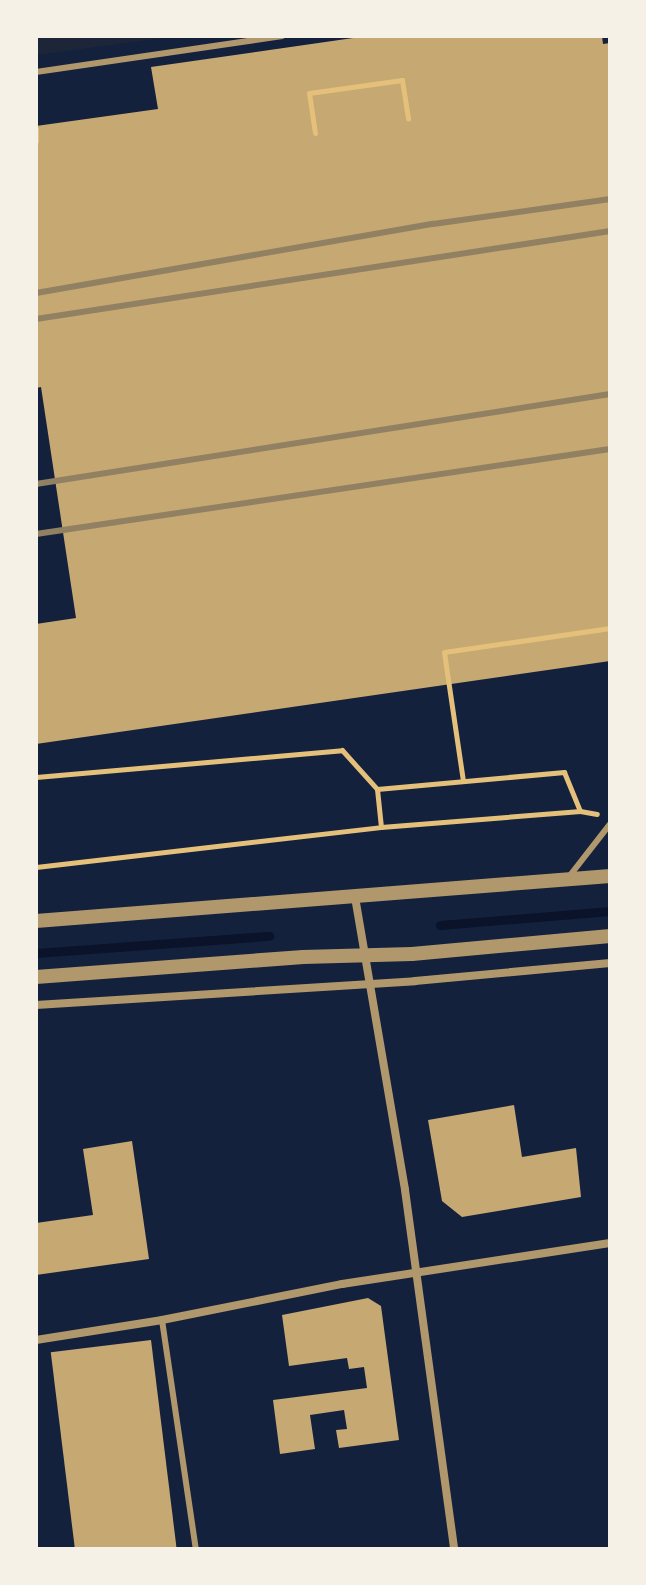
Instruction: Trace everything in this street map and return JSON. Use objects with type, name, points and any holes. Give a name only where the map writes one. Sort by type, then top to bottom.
[{"type":"street","points":[[36,921],[610,876]]},
{"type":"street","points":[[355,897],[415,1273],[454,1549]]},
{"type":"street","points":[[36,977],[364,956],[610,936]]},
{"type":"street","points":[[36,1005],[370,984],[610,963]]},
{"type":"street","points":[[36,1340],[162,1320],[342,1284],[610,1243]]},
{"type":"lane","points":[[36,72],[282,36]]},
{"type":"lane","points":[[567,879],[610,824]]},
{"type":"lane","points":[[162,1320],[196,1549]]},
{"type":"path","points":[[315,133],[309,93],[402,80],[408,119]]},
{"type":"path","points":[[36,129],[37,141]]},
{"type":"path","points":[[463,781],[444,652],[610,628]]},
{"type":"path","points":[[36,777],[342,750],[377,789],[381,827]]},
{"type":"path","points":[[377,789],[564,772],[580,811]]},
{"type":"path","points":[[36,867],[381,827],[580,811],[610,816]]},
{"type":"shaded area","points":[[36,36],[178,36],[36,55]]},
{"type":"building","points":[[367,36],[602,36],[603,44],[610,43],[610,661],[36,744],[36,624],[76,618],[41,387],[36,388],[36,126],[158,109],[151,67]]},
{"type":"building","points":[[514,1105],[522,1157],[576,1148],[581,1197],[462,1217],[442,1201],[428,1120]]},
{"type":"building","points":[[132,1141],[149,1259],[36,1275],[36,1223],[93,1215],[83,1149]]},
{"type":"building","points":[[368,1298],[381,1306],[399,1440],[339,1448],[336,1430],[347,1429],[344,1410],[310,1415],[315,1449],[280,1454],[273,1400],[367,1388],[364,1367],[349,1369],[347,1358],[289,1366],[282,1315]]},
{"type":"building","points":[[151,1340],[177,1549],[75,1549],[51,1352]]},
{"type":"waterway","points":[[440,925],[610,911]]},
{"type":"waterway","points":[[36,953],[269,936]]},
{"type":"railway","points":[[36,293],[433,224],[610,199]]},
{"type":"railway","points":[[36,319],[610,231]]},
{"type":"railway","points":[[36,484],[610,394]]},
{"type":"railway","points":[[36,534],[610,449]]}]
